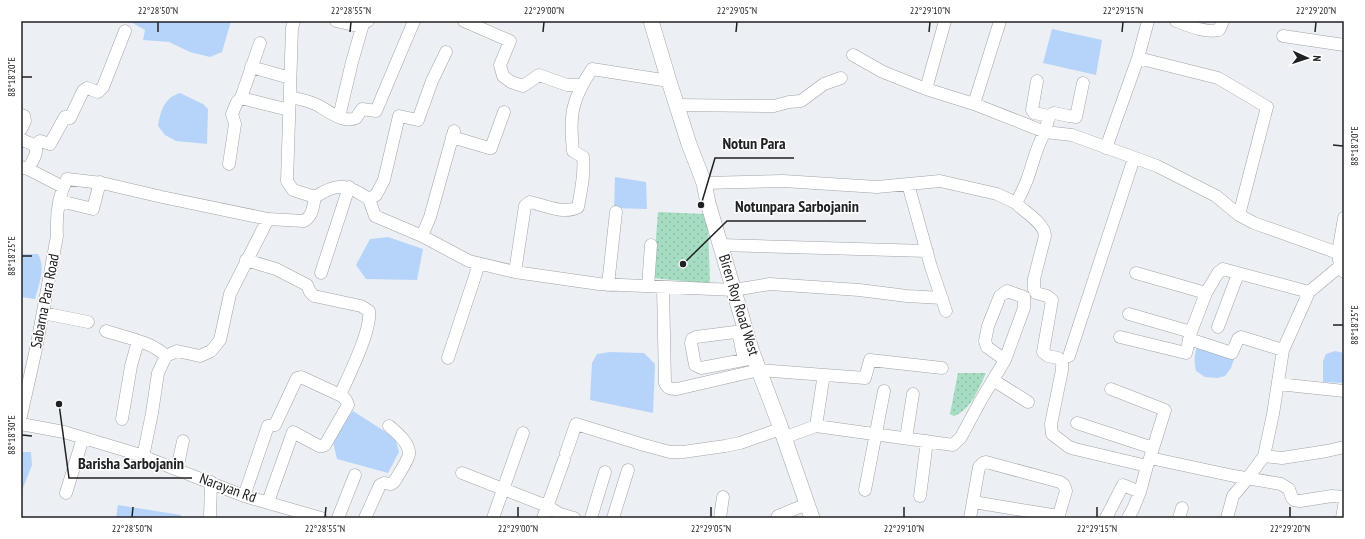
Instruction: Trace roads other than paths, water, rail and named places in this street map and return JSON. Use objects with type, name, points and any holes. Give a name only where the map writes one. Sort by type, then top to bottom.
[{"type":"main road","name":"Biren Roy Road West","points":[[651,21],[668,81],[704,183],[708,203],[734,290],[752,363],[782,434],[812,518]]},
{"type":"street","points":[[294,21],[292,28],[287,181],[293,190],[316,197]]},
{"type":"street","points":[[336,21],[358,26],[366,22]]},
{"type":"street","points":[[290,97],[317,104],[333,114],[352,120],[356,118],[362,109],[375,111],[378,109],[414,21]]},
{"type":"street","points":[[464,21],[510,40],[500,65],[503,76],[511,82],[523,86],[539,75],[567,85],[582,85]]},
{"type":"street","points":[[926,89],[945,21]]},
{"type":"street","points":[[974,104],[1000,21]]},
{"type":"street","points":[[1106,148],[1138,58],[1148,21]]},
{"type":"street","points":[[1176,21],[1203,30],[1212,31],[1219,30],[1223,21]]},
{"type":"street","points":[[339,116],[352,62],[366,22]]},
{"type":"street","points":[[35,146],[40,141],[50,144],[65,117],[70,118],[83,91],[87,88],[98,92],[103,87],[125,31]]},
{"type":"street","points":[[1283,36],[1344,45]]},
{"type":"street","points":[[229,164],[235,124],[232,114],[237,102],[241,98],[260,43]]},
{"type":"street","points":[[369,199],[376,195],[384,180],[399,116],[418,120],[432,81],[446,52]]},
{"type":"street","points":[[853,55],[883,72],[926,89],[974,104],[1044,132],[1072,135],[1157,166],[1216,196],[1239,215],[1254,223],[1338,252]]},
{"type":"street","points":[[1138,58],[1218,78],[1267,108],[1239,215]]},
{"type":"street","points":[[251,67],[290,78]]},
{"type":"street","points":[[515,272],[525,206],[527,203],[530,202],[566,210],[573,210],[578,207],[582,184],[583,157],[573,151],[571,127],[573,106],[582,85],[592,69],[668,81]]},
{"type":"street","points":[[677,106],[774,106],[789,102],[801,101],[824,84],[841,78]]},
{"type":"street","points":[[1037,82],[1032,110],[1034,113],[1049,116],[1054,113],[1073,117],[1076,116],[1083,83]]},
{"type":"street","points":[[241,98],[289,110]]},
{"type":"street","points":[[422,236],[430,217],[453,134],[491,148],[504,112]]},
{"type":"street","points":[[21,114],[25,118],[21,129]]},
{"type":"street","points":[[1016,203],[1023,190],[1049,116]]},
{"type":"street","points":[[21,139],[35,146]]},
{"type":"street","points":[[35,146],[36,152],[25,168],[63,187],[69,178],[100,182],[162,197],[268,219],[304,221],[311,215],[316,197],[324,191],[343,186],[349,187],[355,189],[369,199],[375,216],[422,236],[469,261],[515,272],[608,284],[734,290],[770,284],[859,290],[907,296],[942,298]]},
{"type":"street","points":[[1069,356],[1134,158]]},
{"type":"street","points":[[704,183],[783,181],[877,187],[940,181],[997,194],[1016,203],[1040,224],[1045,231],[1034,279],[1034,286],[1036,293],[1047,296],[1052,300],[1043,352],[1048,356],[1058,358],[1062,363],[1062,370],[1051,424],[1052,434],[1069,447],[1075,449],[1150,457],[1281,484],[1288,489],[1294,500],[1300,501],[1332,496],[1344,496]]},
{"type":"street","points":[[60,201],[93,209],[100,182]]},
{"type":"street","points":[[908,184],[931,267],[946,311]]},
{"type":"street","name":"Sabarna Para Road","points":[[21,416],[43,313],[57,236],[56,220],[63,187]]},
{"type":"street","points":[[321,273],[349,187]]},
{"type":"street","points":[[608,284],[616,212]]},
{"type":"street","points":[[1227,518],[1233,496],[1264,456],[1273,414],[1283,350],[1309,292],[1342,270],[1338,252],[1344,218]]},
{"type":"street","points":[[142,457],[152,413],[158,373],[166,356],[177,352],[200,356],[211,351],[220,340],[230,294],[268,219]]},
{"type":"street","points":[[648,286],[650,244]]},
{"type":"street","points":[[721,246],[927,251]]},
{"type":"street","points":[[246,260],[276,269],[307,285],[310,292],[314,296],[361,306],[369,311],[369,320],[363,342],[340,395]]},
{"type":"street","points":[[448,358],[478,264]]},
{"type":"street","points":[[1120,337],[1186,352],[1190,335],[1206,293],[1218,273],[1226,269],[1238,274],[1309,292]]},
{"type":"street","points":[[1136,273],[1206,293]]},
{"type":"street","points":[[1218,327],[1238,274]]},
{"type":"street","points":[[663,287],[665,382],[667,387],[677,389],[752,363]]},
{"type":"street","points":[[543,518],[576,424],[670,452],[683,452],[725,446],[816,426],[953,445],[957,442],[1005,360],[1024,308],[1024,297],[1007,291],[1000,296],[988,326],[985,342],[987,347],[1005,360]]},
{"type":"street","points":[[43,313],[88,322]]},
{"type":"street","points":[[1130,314],[1190,335],[1232,353],[1238,339],[1241,337],[1283,350]]},
{"type":"street","points":[[106,331],[153,346],[166,356]]},
{"type":"street","points":[[752,363],[739,336],[735,332],[732,331],[692,339],[691,343],[696,365],[701,368],[752,363],[865,378],[870,360],[942,368]]},
{"type":"street","points":[[122,419],[131,366],[138,341]]},
{"type":"street","points":[[244,496],[268,426],[276,425],[319,446],[322,446],[325,445],[348,405],[346,400],[340,395],[299,377],[297,378],[276,425]]},
{"type":"street","points":[[816,426],[824,380]]},
{"type":"street","points":[[993,380],[1028,402]]},
{"type":"street","points":[[1278,384],[1344,391]]},
{"type":"street","points":[[1111,389],[1165,410],[1140,492],[1128,518]]},
{"type":"street","points":[[865,490],[884,391]]},
{"type":"street","points":[[906,438],[913,394]]},
{"type":"street","points":[[1077,423],[1150,457]]},
{"type":"street","name":"Narayan Rd","points":[[21,424],[64,432],[137,454],[244,496],[321,518]]},
{"type":"street","points":[[365,518],[380,484],[391,484],[394,482],[409,455],[409,448],[397,433],[389,426]]},
{"type":"street","points":[[268,502],[293,432]]},
{"type":"street","points":[[493,518],[523,433]]},
{"type":"street","points":[[66,493],[83,438]]},
{"type":"street","points":[[177,469],[183,441]]},
{"type":"street","points":[[920,496],[927,441]]},
{"type":"street","points":[[1264,456],[1282,458],[1344,447]]},
{"type":"street","points":[[970,518],[979,467],[986,462],[1060,482],[1064,484],[1066,491],[1059,517],[973,502]]},
{"type":"street","points":[[613,518],[628,470]]},
{"type":"street","points":[[592,518],[605,472]]},
{"type":"street","points":[[462,473],[547,506],[560,514],[574,518]]},
{"type":"street","points":[[338,518],[354,475]]},
{"type":"street","points":[[210,518],[211,482]]},
{"type":"street","points":[[1106,518],[1123,485],[1140,492]]},
{"type":"street","points":[[720,518],[723,497]]},
{"type":"street","points":[[777,518],[778,516],[807,504]]},
{"type":"street","points":[[1342,518],[1344,506]]},
{"type":"water","points":[[129,21],[231,21],[222,52],[210,57],[190,52],[169,42],[143,40],[145,30]]},
{"type":"water","points":[[1052,29],[1102,40],[1096,75],[1043,63]]},
{"type":"water","points":[[180,93],[203,104],[208,109],[207,144],[176,141],[165,135],[158,126],[164,105],[170,98]]},
{"type":"water","points":[[615,177],[646,182],[647,209],[614,208]]},
{"type":"water","points":[[388,237],[423,249],[417,280],[366,279],[356,265],[370,239]]},
{"type":"water","points":[[21,254],[38,254],[40,259],[42,270],[35,299],[21,297]]},
{"type":"water","points":[[1198,344],[1234,359],[1231,368],[1225,376],[1217,378],[1205,377],[1196,371],[1195,358]]},
{"type":"water","points":[[1335,351],[1344,353],[1344,383],[1323,382],[1323,361],[1326,354]]},
{"type":"water","points":[[610,352],[644,353],[655,364],[653,413],[590,400],[592,363],[597,354]]},
{"type":"water","points":[[353,411],[395,438],[399,452],[388,473],[337,459],[332,438]]},
{"type":"water","points":[[21,452],[31,452],[32,465],[21,493]]},
{"type":"water","points":[[118,505],[181,515],[181,518],[116,518]]},
{"type":"place","name":"Notun Para","points":[[701,205]]},
{"type":"place","name":"Notunpara Sarbojanin","points":[[683,264]]},
{"type":"place","name":"Barisha Sarbojanin","points":[[59,404]]}]
